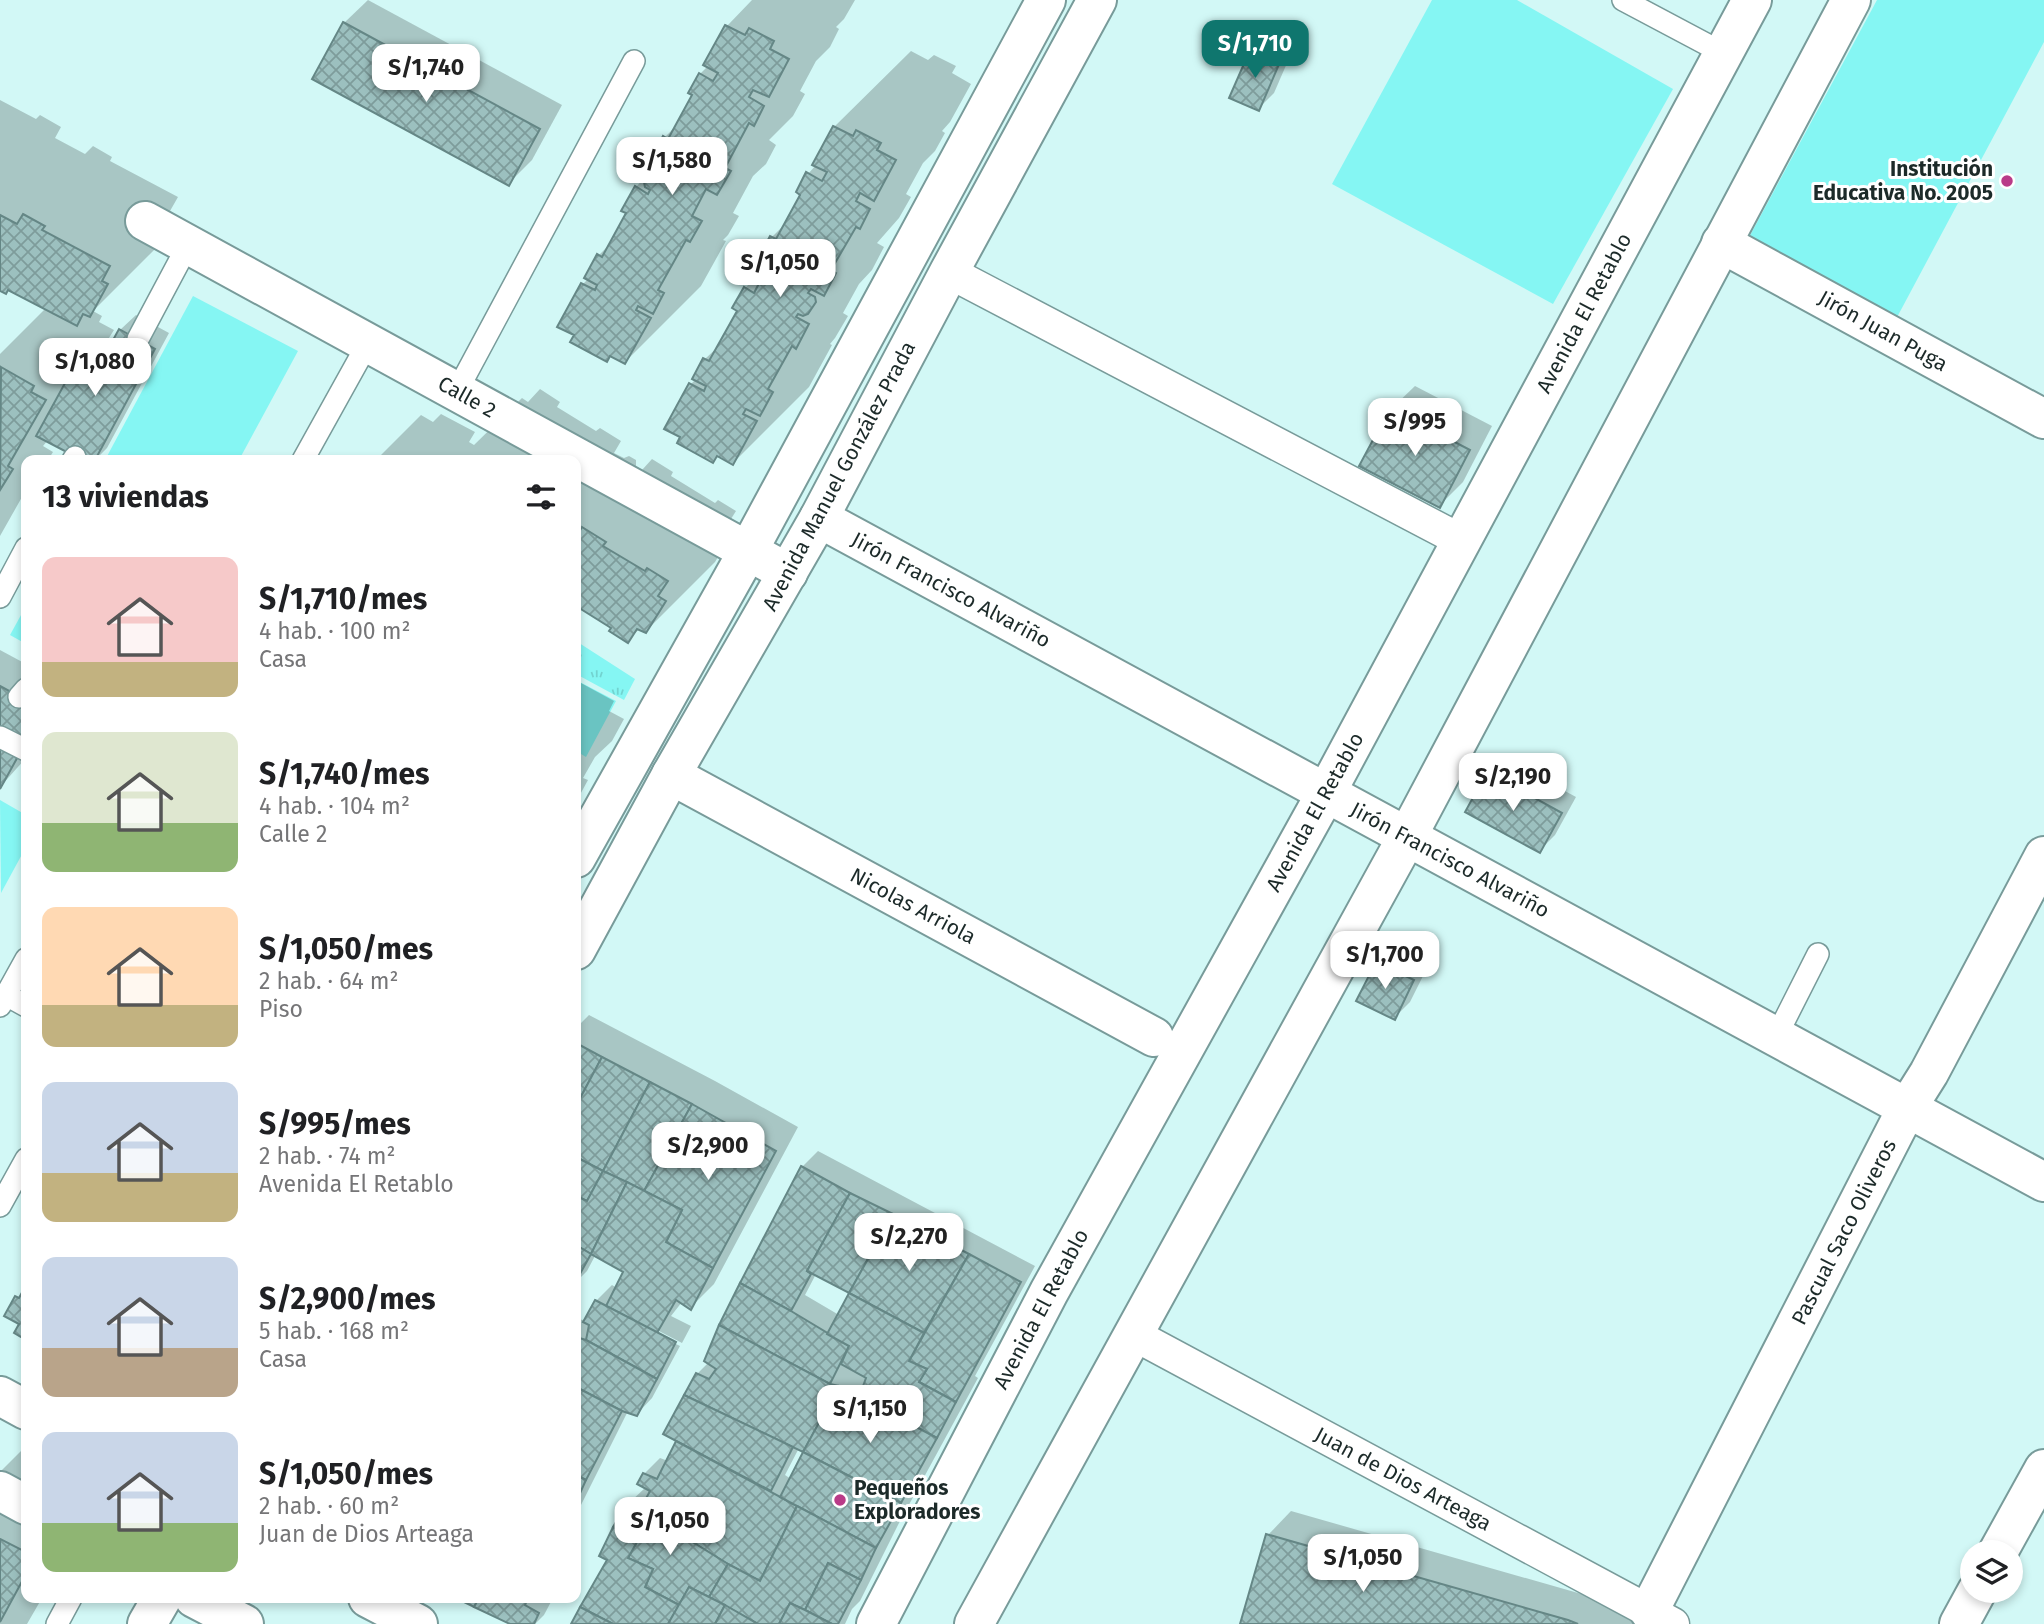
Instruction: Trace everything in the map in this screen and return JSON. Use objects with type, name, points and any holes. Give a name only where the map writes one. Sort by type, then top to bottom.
[{"type":"street","name":"Avenida Manuel González Prada","points":[[581,849],[748,551],[1046,0]]},
{"type":"street","name":"Avenida Manuel González Prada","points":[[581,941],[671,775],[819,518],[1097,0]]},
{"type":"street","name":"Avenida El Retablo","points":[[876,1624],[1049,1292],[1326,793],[1752,0]]},
{"type":"street","points":[[974,1624],[1406,837],[1851,0]]},
{"type":"street","name":"Calle 2","points":[[145,221],[573,455]]},
{"type":"street","name":"Jirón Juan Puga","points":[[1721,243],[2044,419]]},
{"type":"street","points":[[949,272],[1462,541]]},
{"type":"street","name":"Calle 2","points":[[581,459],[788,573]]},
{"type":"street","name":"Jirón Francisco Alvariño","points":[[819,518],[2044,1182]]},
{"type":"street","name":"Nicolas Arriola","points":[[671,775],[1154,1037]]},
{"type":"street","name":"Pascual Saco Oliveros","points":[[1661,1617],[1907,1108],[2044,856]]},
{"type":"street","name":"Juan de Dios Arteaga","points":[[1133,1334],[1661,1617]]},
{"type":"street","points":[[0,1396],[21,1407]]},
{"type":"street","points":[[2005,1540],[2044,1469]]},
{"type":"street","points":[[0,1491],[21,1502]]},
{"type":"street","points":[[147,1624],[159,1603]]},
{"type":"street","points":[[378,1603],[418,1624]]},
{"type":"street","points":[[1959,1624],[1971,1603]]},
{"type":"street","points":[[205,1607],[244,1624]]},
{"type":"lane","points":[[1623,0],[1723,53]]},
{"type":"lane","points":[[457,391],[634,61]]},
{"type":"lane","points":[[138,339],[188,245]]},
{"type":"lane","points":[[306,455],[368,343]]},
{"type":"lane","points":[[0,597],[21,557]]},
{"type":"lane","points":[[0,737],[21,748]]},
{"type":"lane","points":[[1776,1037],[1818,954]]},
{"type":"lane","points":[[21,967],[3,1000],[21,1005]]},
{"type":"lane","points":[[0,1206],[21,1167]]},
{"type":"lane","points":[[57,1624],[68,1603]]},
{"type":"green space","points":[[1432,0],[1517,0],[1673,89],[1553,304],[1332,184]]},
{"type":"green space","points":[[1877,0],[2044,0],[2044,42],[1895,321],[1747,241]]},
{"type":"green space","points":[[193,296],[298,351],[242,455],[108,455]]},
{"type":"green space","points":[[21,615],[21,641],[10,635]]},
{"type":"green space","points":[[581,644],[635,679],[624,700],[581,677]]},
{"type":"green space","points":[[581,683],[616,701],[586,757],[581,754]]},
{"type":"green space","points":[[0,800],[21,812],[21,856],[1,893]]},
{"type":"building","points":[[343,22],[540,129],[509,186],[312,79]]},
{"type":"building","points":[[725,25],[745,35],[749,28],[774,41],[770,49],[789,59],[769,97],[753,90],[749,97],[764,106],[754,126],[749,123],[725,168],[731,171],[717,195],[706,189],[692,216],[702,221],[690,242],[686,240],[658,290],[664,293],[653,314],[638,306],[636,310],[651,318],[625,364],[610,356],[607,362],[570,342],[574,335],[557,327],[581,283],[595,290],[597,285],[584,278],[597,254],[602,257],[626,213],[621,211],[635,186],[648,194],[650,190],[645,187],[644,182],[650,168],[655,167],[661,171],[664,166],[651,159],[663,136],[668,139],[692,95],[688,93],[699,73],[713,81],[718,73],[703,65]]},
{"type":"building","points":[[1250,50],[1280,62],[1259,111],[1229,98]]},
{"type":"building","points":[[833,126],[853,136],[856,130],[881,143],[877,150],[896,160],[874,201],[860,193],[856,201],[870,209],[860,229],[856,227],[831,270],[836,273],[824,296],[811,289],[808,293],[815,297],[816,302],[808,314],[798,314],[796,317],[809,324],[796,349],[792,346],[768,389],[773,392],[760,416],[746,409],[743,414],[757,421],[733,465],[717,456],[713,463],[677,443],[680,437],[664,429],[689,383],[704,391],[706,386],[692,379],[703,358],[709,361],[737,311],[732,308],[744,287],[754,293],[768,266],[757,260],[770,236],[776,239],[800,195],[796,192],[806,172],[822,181],[827,172],[812,165]]},
{"type":"building","points":[[23,214],[45,226],[42,230],[110,266],[102,281],[108,284],[90,317],[83,314],[77,326],[8,290],[6,294],[0,291],[0,215],[17,224]]},
{"type":"building","points":[[119,329],[155,349],[98,455],[72,455],[36,436],[82,352],[101,362]]},
{"type":"building","points":[[1,367],[34,386],[31,392],[46,400],[8,466],[13,469],[0,490]]},
{"type":"building","points":[[1390,408],[1470,450],[1440,508],[1359,466]]},
{"type":"building","points":[[581,529],[606,542],[603,546],[668,581],[658,596],[666,601],[646,633],[637,629],[628,643],[609,631],[611,628],[581,609]]},
{"type":"building","points":[[0,686],[21,697],[21,751],[0,789]]},
{"type":"building","points":[[1487,772],[1562,813],[1540,853],[1465,812]]},
{"type":"building","points":[[1376,962],[1414,980],[1395,1020],[1356,1001]]},
{"type":"building","points":[[581,1046],[602,1057],[581,1097]]},
{"type":"building","points":[[602,1057],[650,1082],[603,1171],[581,1160],[581,1097]]},
{"type":"building","points":[[650,1082],[692,1104],[644,1191],[603,1171]]},
{"type":"building","points":[[692,1104],[776,1151],[713,1268],[666,1242],[682,1210],[644,1191]]},
{"type":"building","points":[[581,1160],[603,1171],[587,1201],[581,1198]]},
{"type":"building","points":[[801,1166],[850,1193],[807,1271],[811,1274],[791,1311],[740,1283]]},
{"type":"building","points":[[603,1171],[627,1182],[591,1254],[581,1248],[581,1198],[587,1201]]},
{"type":"building","points":[[627,1182],[682,1210],[666,1242],[713,1268],[691,1310],[676,1300],[657,1333],[606,1306],[623,1272],[591,1254]]},
{"type":"building","points":[[850,1193],[893,1214],[849,1293],[807,1271]]},
{"type":"building","points":[[893,1214],[969,1254],[924,1333],[849,1293]]},
{"type":"building","points":[[581,1248],[591,1254],[581,1272]]},
{"type":"building","points":[[969,1254],[1021,1282],[956,1402],[919,1382],[927,1369],[909,1361]]},
{"type":"building","points":[[740,1283],[849,1346],[830,1384],[719,1325]]},
{"type":"building","points":[[849,1293],[924,1333],[909,1361],[927,1369],[919,1382],[956,1402],[937,1438],[859,1397],[866,1378],[841,1364],[849,1346],[827,1334]]},
{"type":"building","points":[[21,1294],[21,1337],[14,1333],[19,1324],[4,1316],[15,1296],[19,1298]]},
{"type":"building","points":[[595,1300],[676,1342],[657,1379],[586,1340],[589,1325],[583,1322]]},
{"type":"building","points":[[719,1325],[830,1384],[839,1386],[803,1452],[684,1395],[696,1373],[709,1379],[716,1369],[704,1361]]},
{"type":"building","points":[[581,1338],[657,1379],[637,1416],[581,1390]]},
{"type":"building","points":[[839,1386],[937,1438],[901,1503],[803,1452]]},
{"type":"building","points":[[581,1390],[622,1411],[586,1480],[581,1478]]},
{"type":"building","points":[[684,1395],[793,1447],[771,1491],[663,1434]]},
{"type":"building","points":[[676,1441],[797,1506],[760,1581],[640,1510],[650,1491],[637,1484],[643,1473],[657,1479]]},
{"type":"building","name":"Pequeños Exploradores","points":[[803,1452],[901,1503],[876,1548],[780,1497]]},
{"type":"building","points":[[581,1478],[586,1480],[581,1491]]},
{"type":"building","points":[[628,1502],[728,1564],[709,1597],[689,1587],[679,1605],[645,1587],[653,1569],[628,1558],[638,1540],[613,1527]]},
{"type":"building","points":[[797,1506],[876,1548],[861,1580],[828,1563],[805,1610],[790,1603],[779,1624],[758,1624],[709,1597],[728,1564],[760,1581]]},
{"type":"building","points":[[613,1527],[638,1540],[628,1558],[653,1569],[645,1587],[679,1605],[668,1624],[613,1624],[580,1607],[607,1560],[599,1556]]},
{"type":"building","points":[[1266,1534],[1568,1620],[1578,1624],[1240,1624]]},
{"type":"building","points":[[0,1539],[21,1550],[21,1583],[0,1622]]},
{"type":"building","points":[[828,1563],[861,1580],[838,1624],[832,1624],[805,1610]]},
{"type":"building","points":[[689,1587],[725,1605],[715,1624],[668,1624]]},
{"type":"building","points":[[476,1603],[526,1603],[525,1605],[539,1613],[534,1624],[510,1624],[474,1607]]},
{"type":"building","points":[[790,1603],[805,1610],[832,1624],[779,1624]]},
{"type":"building","points":[[725,1605],[758,1624],[715,1624]]},
{"type":"building","points":[[580,1607],[613,1624],[571,1624]]},
{"type":"place","name":"Institución Educativa No. 2005","points":[[2007,181]]},
{"type":"place","name":"Pequeños Exploradores","points":[[840,1500]]}]
